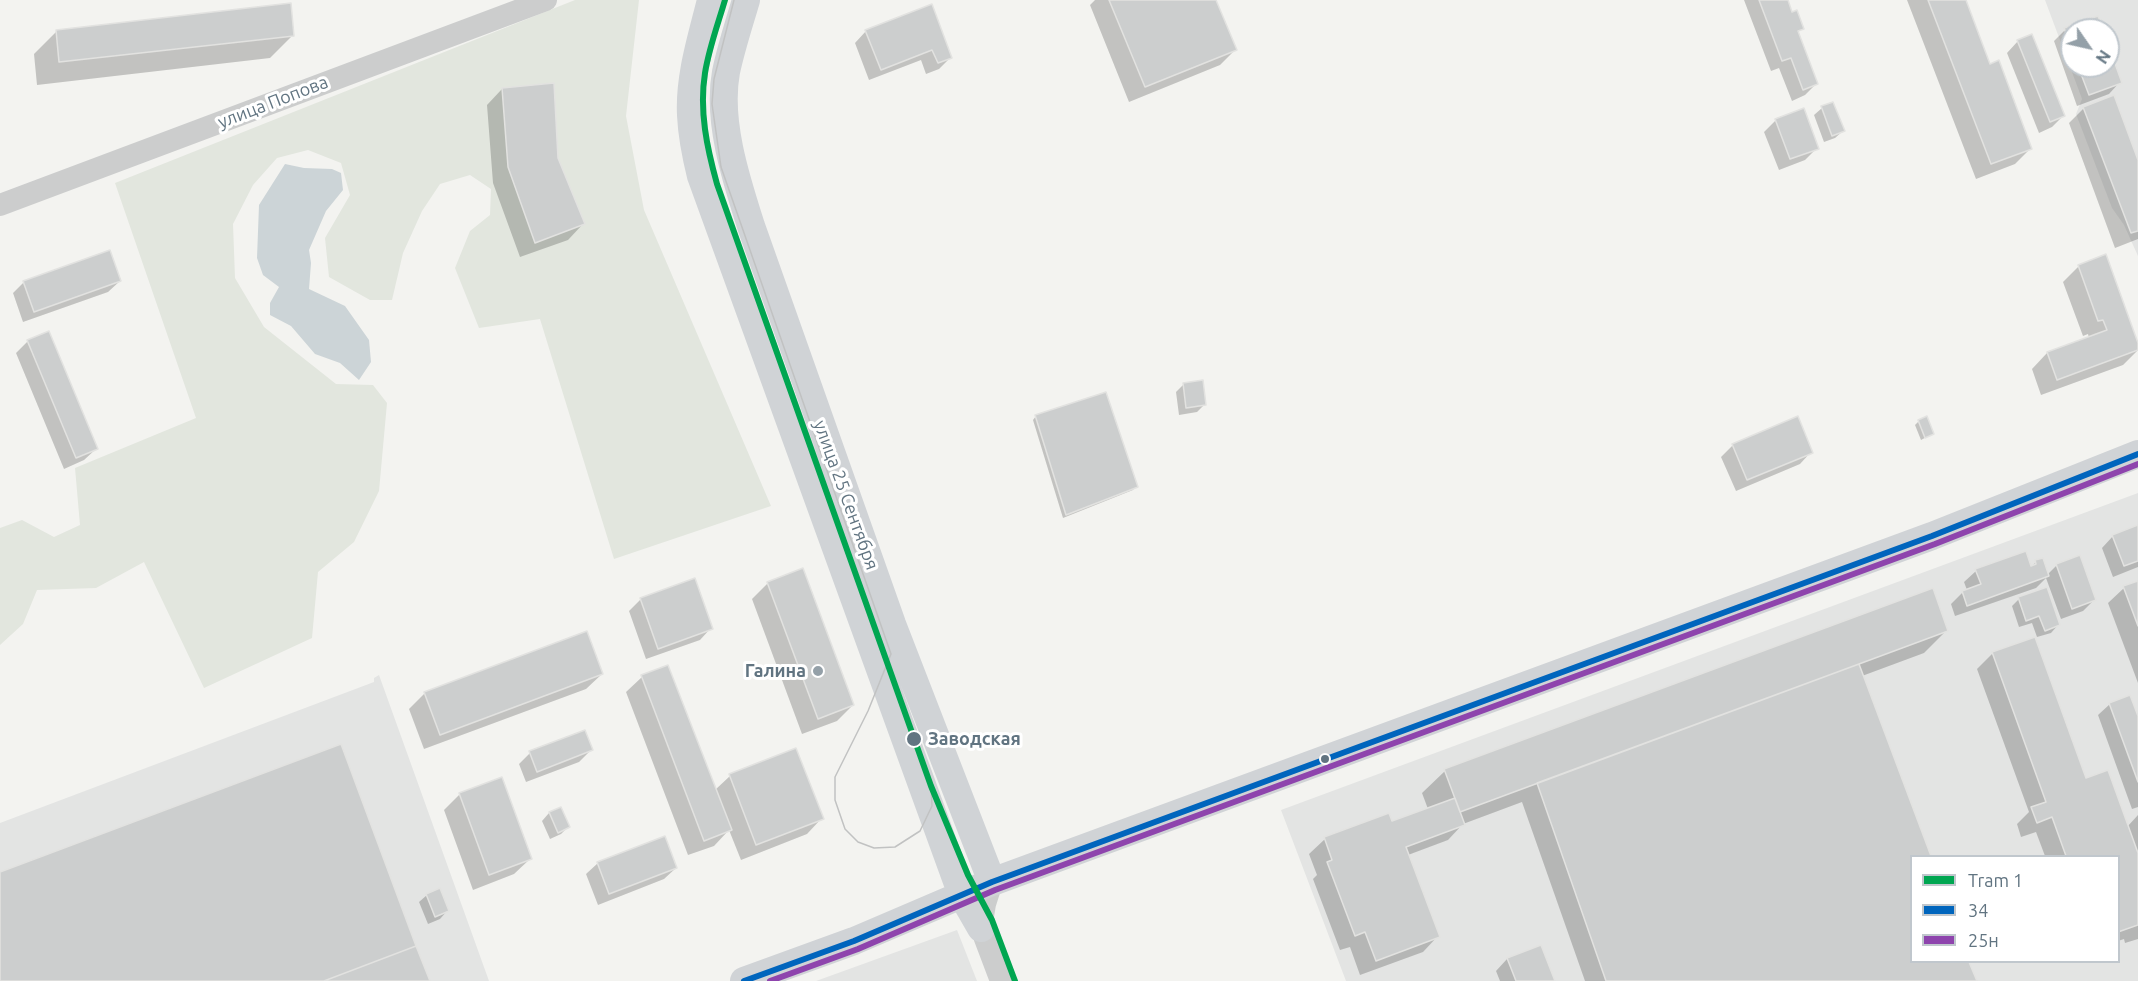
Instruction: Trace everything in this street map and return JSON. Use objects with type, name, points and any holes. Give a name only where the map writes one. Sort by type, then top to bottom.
[{"type":"main road","points":[[711,0],[693,75],[691,105],[694,148],[701,176],[962,895],[981,928]]},
{"type":"main road","name":"улица 25 Сентября","points":[[746,0],[726,73],[725,102],[731,161],[751,226],[892,624],[992,882]]},
{"type":"main road","points":[[744,981],[854,941],[992,882],[1921,540],[2138,454]]},
{"type":"street","name":"улица Попова","points":[[0,205],[546,0]]},
{"type":"street","points":[[992,882],[981,928],[1001,981]]},
{"type":"shaded area","points":[[575,0],[639,0],[626,116],[644,210],[771,506],[614,559],[540,319],[479,328],[455,268],[470,231],[490,215],[491,189],[470,175],[440,184],[422,211],[403,253],[392,300],[370,300],[329,277],[325,238],[350,195],[341,163],[308,150],[277,158],[253,185],[233,224],[235,278],[264,327],[336,384],[373,385],[387,403],[379,491],[354,542],[318,572],[312,638],[204,688],[144,562],[96,588],[37,590],[23,624],[0,645],[0,528],[22,520],[54,537],[80,525],[75,468],[196,418],[115,183]]},
{"type":"shaded area","points":[[2045,0],[2138,0],[2138,256],[2124,225],[2112,208],[2076,114],[2082,99],[2074,78],[2120,78],[2120,18],[2060,18],[2060,40]]},
{"type":"shaded area","points":[[285,164],[304,168],[332,169],[341,173],[343,190],[326,211],[309,250],[311,263],[309,289],[345,306],[369,340],[371,362],[359,380],[340,363],[315,354],[291,326],[270,315],[270,303],[279,287],[263,275],[257,258],[259,205]]},
{"type":"shaded area","points":[[2138,493],[2138,981],[1346,981],[1281,810]]},
{"type":"shaded area","points":[[379,675],[489,981],[0,981],[0,823],[374,682],[374,678]]},
{"type":"shaded area","points":[[957,930],[977,981],[816,981]]},
{"type":"building","points":[[1109,0],[1216,0],[1237,50],[1145,87]]},
{"type":"building","points":[[1759,0],[1788,0],[1792,12],[1797,10],[1804,29],[1798,31],[1818,84],[1803,90],[1791,58],[1782,61]]},
{"type":"building","points":[[1928,0],[1966,0],[1990,64],[1999,60],[2032,149],[1991,164]]},
{"type":"building","points":[[291,3],[294,36],[59,62],[56,30]]},
{"type":"building","points":[[932,4],[952,58],[938,63],[932,50],[881,70],[865,30]]},
{"type":"building","points":[[2032,34],[2065,116],[2050,122],[2017,40]]},
{"type":"building","points":[[2120,77],[2122,83],[2089,95],[2083,78]]},
{"type":"building","points":[[554,83],[558,158],[585,224],[535,243],[508,167],[502,88]]},
{"type":"building","points":[[2114,95],[2138,160],[2138,231],[2131,233],[2083,107]]},
{"type":"building","points":[[1833,102],[1845,131],[1832,136],[1821,106]]},
{"type":"building","points":[[1804,108],[1819,149],[1790,159],[1775,119]]},
{"type":"building","points":[[110,250],[121,281],[34,312],[23,281]]},
{"type":"building","points":[[2106,254],[2138,343],[2138,350],[2057,380],[2047,352],[2107,330],[2103,320],[2098,321],[2078,265]]},
{"type":"building","points":[[49,331],[98,449],[76,458],[27,340]]},
{"type":"building","points":[[1203,380],[1206,405],[1186,408],[1183,383]]},
{"type":"building","points":[[1106,392],[1138,487],[1066,515],[1035,415]]},
{"type":"building","points":[[1798,416],[1813,453],[1747,480],[1732,444]]},
{"type":"building","points":[[1927,416],[1934,434],[1925,438],[1918,420]]},
{"type":"building","points":[[2138,525],[2138,561],[2124,566],[2112,535]]},
{"type":"building","points":[[2026,551],[2031,566],[2036,564],[2035,560],[2043,558],[2049,576],[1967,606],[1962,591],[1981,584],[1975,569]]},
{"type":"building","points":[[2080,555],[2096,600],[2072,609],[2056,564]]},
{"type":"building","points":[[803,568],[854,705],[818,719],[767,582]]},
{"type":"building","points":[[695,578],[713,629],[658,649],[640,598]]},
{"type":"building","points":[[2138,581],[2138,626],[2123,586]]},
{"type":"building","points":[[2047,587],[2060,625],[2045,631],[2039,616],[2026,621],[2018,597]]},
{"type":"building","points":[[1933,588],[1948,631],[1460,812],[1444,769]]},
{"type":"building","points":[[587,631],[603,674],[440,735],[424,692]]},
{"type":"building","points":[[2035,637],[2086,778],[2108,770],[2138,853],[2138,925],[2120,931],[2120,855],[2066,855],[2052,817],[2037,823],[2031,807],[2046,802],[1992,652]]},
{"type":"building","points":[[1859,664],[1931,855],[1910,855],[1910,963],[1969,963],[1977,981],[1606,981],[1537,783]]},
{"type":"building","points":[[668,665],[732,830],[704,841],[641,675]]},
{"type":"building","points":[[2130,695],[2138,716],[2138,782],[2109,703]]},
{"type":"building","points":[[585,730],[593,750],[537,772],[529,751]]},
{"type":"building","points":[[341,744],[416,946],[324,981],[0,981],[0,872]]},
{"type":"building","points":[[796,748],[824,819],[756,845],[729,774]]},
{"type":"building","points":[[502,777],[532,859],[489,875],[459,793]]},
{"type":"building","points":[[1455,798],[1465,825],[1406,847],[1440,937],[1376,961],[1365,932],[1355,936],[1327,862],[1332,860],[1324,837],[1389,813],[1392,821]]},
{"type":"building","points":[[561,807],[570,827],[558,833],[549,812]]},
{"type":"building","points":[[665,836],[677,868],[609,894],[597,862]]},
{"type":"building","points":[[440,888],[449,911],[435,917],[426,894]]},
{"type":"building","points":[[1541,945],[1555,981],[1516,981],[1507,958]]},
{"type":"building","points":[[416,946],[430,981],[324,981]]},
{"type":"tram line","name":"1","points":[[725,0],[709,54],[703,87],[705,129],[717,184],[931,786],[968,875],[992,920],[1015,981]]},
{"type":"tram line","points":[[734,0],[714,79],[712,104],[721,167],[891,654],[868,711],[835,777],[835,800],[845,829],[858,842],[874,848],[895,847],[920,831],[932,806],[931,786]]},
{"type":"transit line","name":"34","points":[[744,981],[854,941],[992,882],[1932,536],[2138,454]]},
{"type":"transit line","name":"25н","points":[[770,981],[858,949],[995,890],[1935,544],[2138,464]]},
{"type":"place","name":"Галина","points":[[818,671]]},
{"type":"place","name":"Заводская","points":[[914,739]]}]
